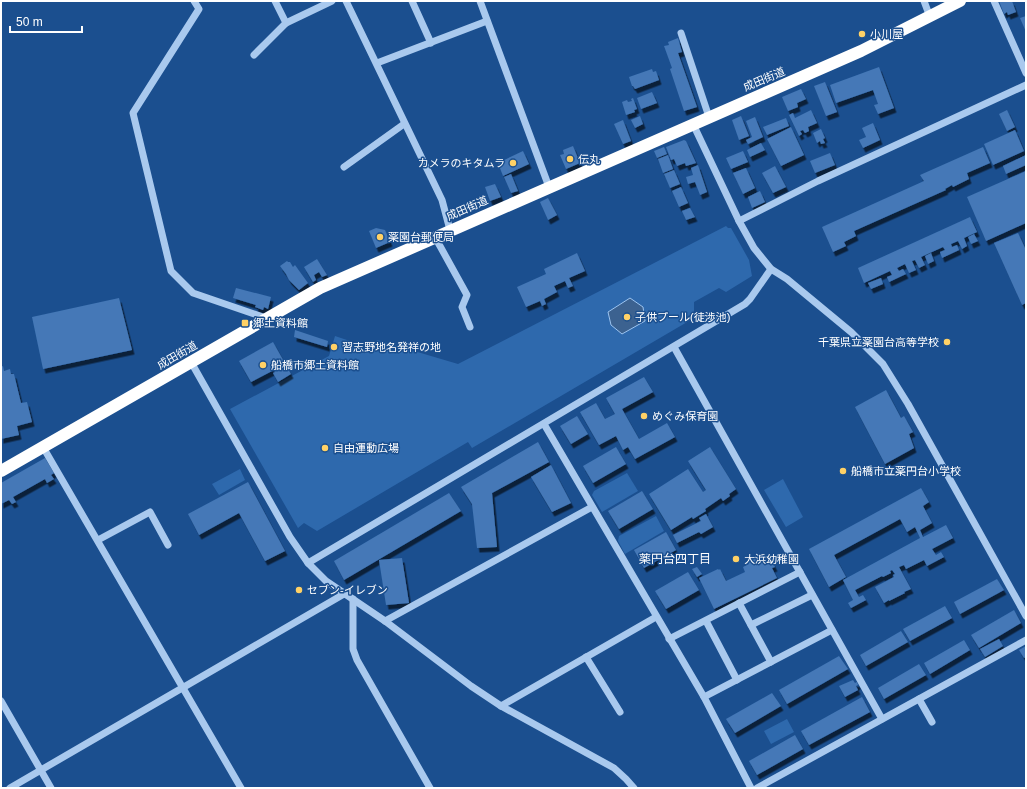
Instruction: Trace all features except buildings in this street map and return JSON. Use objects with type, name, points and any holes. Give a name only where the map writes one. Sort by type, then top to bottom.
[{"type":"highway","name":"成田街道","points":[[1,471],[266,318],[338,279],[861,51],[960,1]]},
{"type":"street","points":[[194,1],[198,9],[133,113],[171,271],[192,293],[266,318]]},
{"type":"street","points":[[275,1],[286,23]]},
{"type":"street","points":[[254,55],[286,23],[332,1]]},
{"type":"street","points":[[346,1],[404,124],[442,200],[450,230]]},
{"type":"street","points":[[412,1],[431,43]]},
{"type":"street","points":[[480,1],[549,187]]},
{"type":"street","points":[[924,1],[930,17]]},
{"type":"street","points":[[994,1],[1026,73]]},
{"type":"street","points":[[377,64],[487,21]]},
{"type":"street","points":[[681,32],[709,117]]},
{"type":"street","points":[[739,221],[818,180],[1026,85]]},
{"type":"street","points":[[344,167],[404,124]]},
{"type":"street","points":[[693,124],[739,221],[754,248],[771,269],[787,280],[851,332],[883,364],[908,404],[1026,616]]},
{"type":"street","points":[[435,237],[466,295],[462,307],[470,327]]},
{"type":"street","points":[[308,563],[674,348],[745,304],[771,269]]},
{"type":"street","points":[[674,348],[882,719]]},
{"type":"street","points":[[191,362],[290,537],[308,563],[326,581],[385,620],[471,686],[501,706],[614,768],[626,778],[634,788]]},
{"type":"street","points":[[544,424],[704,697],[751,788]]},
{"type":"street","points":[[44,447],[241,788]]},
{"type":"street","points":[[385,620],[592,507]]},
{"type":"street","points":[[98,540],[150,512],[168,545]]},
{"type":"street","points":[[669,639],[800,572]]},
{"type":"street","points":[[10,788],[344,594]]},
{"type":"street","points":[[751,625],[812,595]]},
{"type":"street","points":[[352,599],[353,649],[357,660],[430,788]]},
{"type":"street","points":[[739,603],[771,662]]},
{"type":"street","points":[[501,706],[656,617]]},
{"type":"street","points":[[706,620],[737,680]]},
{"type":"street","points":[[704,697],[832,630]]},
{"type":"street","points":[[756,788],[1026,640]]},
{"type":"street","points":[[586,657],[620,712]]},
{"type":"street","points":[[919,699],[932,722]]},
{"type":"street","points":[[1,701],[51,788]]},
{"type":"shaded area","points":[[726,226],[731,228],[749,260],[752,276],[726,292],[719,288],[694,302],[694,318],[472,448],[468,442],[317,531],[304,523],[298,528],[230,409],[329,356],[335,336],[374,349],[377,340],[458,364]]},
{"type":"shaded area","name":"子供プール(徒渉池)","points":[[630,298],[643,307],[645,321],[622,334],[611,325],[608,312]]},
{"type":"shaded area","points":[[240,469],[245,480],[219,495],[212,484]]},
{"type":"shaded area","points":[[627,473],[638,491],[602,512],[592,495],[594,491]]},
{"type":"shaded area","points":[[783,479],[803,517],[786,527],[764,490]]},
{"type":"shaded area","points":[[656,516],[664,531],[625,554],[618,541],[619,536]]},
{"type":"shaded area","points":[[787,719],[794,732],[771,744],[764,731]]},
{"type":"place","name":"小川屋","points":[[862,34]]},
{"type":"place","name":"伝丸","points":[[570,159]]},
{"type":"place","name":"カメラのキタムラ","points":[[513,163]]},
{"type":"place","name":"薬園台郵便局","points":[[380,237]]},
{"type":"place","name":"子供プール(徒渉池)","points":[[627,317]]},
{"type":"place","name":"郷土資料館","points":[[245,323]]},
{"type":"place","name":"千葉県立薬園台高等学校","points":[[947,342]]},
{"type":"place","name":"習志野地名発祥の地","points":[[334,347]]},
{"type":"place","name":"船橋市郷土資料館","points":[[263,365]]},
{"type":"place","name":"めぐみ保育園","points":[[644,416]]},
{"type":"place","name":"自由運動広場","points":[[325,448]]},
{"type":"place","name":"船橋市立薬円台小学校","points":[[843,471]]},
{"type":"place","name":"大浜幼稚園","points":[[736,559]]},
{"type":"place","name":"セブン-イレブン","points":[[299,590]]},
{"type":"district","name":"薬円台四丁目","points":[[675,559]]}]
